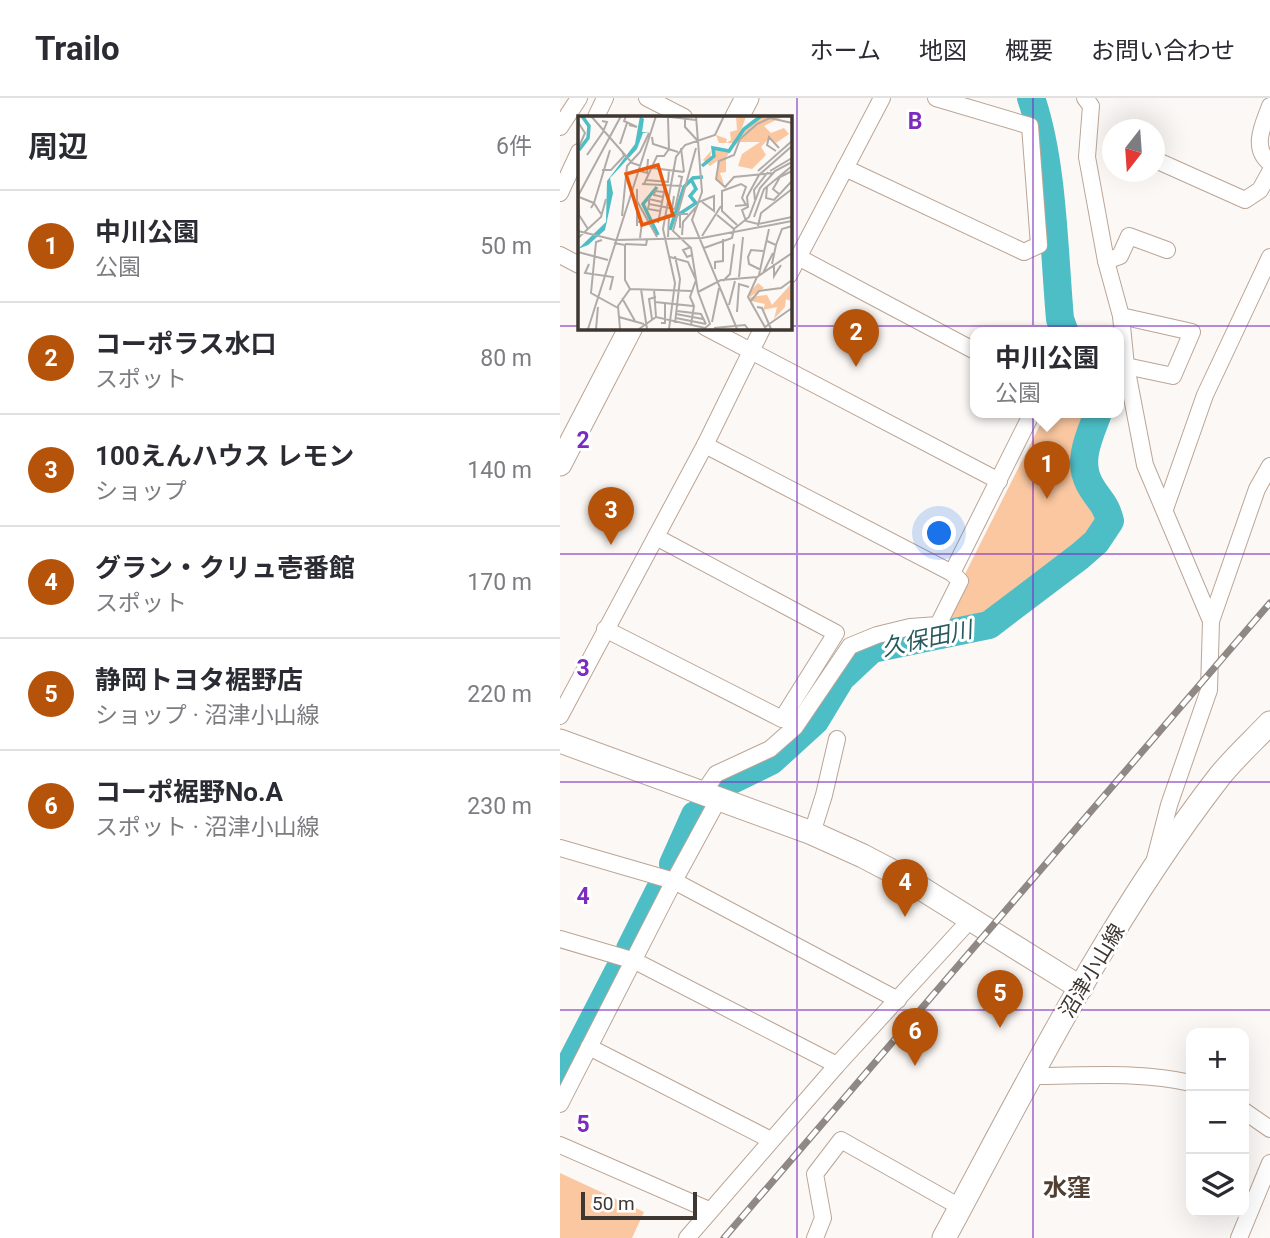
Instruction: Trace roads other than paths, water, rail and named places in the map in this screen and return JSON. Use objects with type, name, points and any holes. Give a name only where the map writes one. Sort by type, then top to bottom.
[{"type":"street","points":[[560,127],[579,98]]},
{"type":"street","points":[[596,116],[605,98]]},
{"type":"street","points":[[648,98],[682,116]]},
{"type":"street","points":[[738,116],[747,98]]},
{"type":"street","points":[[791,271],[882,98]]},
{"type":"street","points":[[845,168],[1024,252],[1039,245],[1030,126],[936,98]]},
{"type":"street","points":[[1092,101],[1087,158],[1106,261],[1122,327]]},
{"type":"street","points":[[1270,106],[1259,147],[1270,163]]},
{"type":"street","points":[[560,193],[578,154]]},
{"type":"street","points":[[1165,164],[1245,200],[1260,190],[1270,172]]},
{"type":"street","points":[[1106,261],[1120,256],[1129,236],[1167,250]]},
{"type":"street","points":[[560,256],[578,265]]},
{"type":"street","points":[[799,257],[970,348]]},
{"type":"street","points":[[1165,509],[1205,395],[1270,257]]},
{"type":"street","points":[[1121,316],[1192,332],[1173,376],[1126,366]]},
{"type":"street","points":[[560,464],[630,329]]},
{"type":"street","points":[[709,329],[999,481]]},
{"type":"street","points":[[560,716],[705,444],[761,329]]},
{"type":"street","points":[[1124,346],[1146,465],[1211,621]]},
{"type":"street","points":[[951,573],[1030,418]]},
{"type":"street","points":[[560,1104],[674,881],[710,797],[716,774],[770,749],[850,646],[877,635],[910,627],[938,625],[960,581],[951,573],[705,444]]},
{"type":"street","points":[[1150,874],[1169,805],[1209,690],[1211,621],[1257,489],[1270,466]]},
{"type":"street","points":[[656,537],[836,633],[788,723]]},
{"type":"street","points":[[605,629],[788,723]]},
{"type":"street","name":"沼津小山線","points":[[944,1238],[1081,988],[1150,874],[1220,776],[1270,723]]},
{"type":"street","points":[[811,834],[824,795],[837,739]]},
{"type":"street","points":[[560,741],[811,834],[863,856],[1081,988]]},
{"type":"street","points":[[560,848],[674,881],[898,1000]]},
{"type":"street","points":[[687,1238],[837,1065],[970,919]]},
{"type":"street","points":[[560,939],[635,961],[837,1065]]},
{"type":"street","points":[[589,1047],[771,1140]]},
{"type":"street","points":[[1032,1076],[1158,1077],[1186,1082]]},
{"type":"street","points":[[1249,1114],[1270,1129]]},
{"type":"street","points":[[815,1238],[823,1217],[815,1174],[841,1140],[960,1207]]},
{"type":"street","points":[[560,1146],[709,1210]]},
{"type":"street","points":[[1239,1238],[1270,1163]]},
{"type":"waterway","name":"久保田川","points":[[1031,98],[1048,178],[1063,327]]},
{"type":"waterway","name":"久保田川","points":[[726,783],[771,761],[815,721],[841,678],[872,649],[989,625],[1096,542],[1110,521],[1089,483],[1084,465],[1088,439],[1096,418]]},
{"type":"waterway","name":"久保田川","points":[[673,864],[695,815]]},
{"type":"waterway","name":"久保田川","points":[[630,949],[659,891]]},
{"type":"waterway","name":"久保田川","points":[[560,1084],[620,968]]},
{"type":"railway","points":[[724,1238],[1270,603]]},
{"type":"place","name":"コーポラス水口","points":[[856,367]]},
{"type":"place","name":"中川公園","points":[[1047,499]]},
{"type":"place","name":"100えんハウス レモン","points":[[611,545]]},
{"type":"place","name":"グラン・クリュ壱番館","points":[[905,917]]},
{"type":"place","name":"静岡トヨタ裾野店","points":[[1000,1028]]},
{"type":"place","name":"コーポ裾野No.A","points":[[915,1066]]},
{"type":"district","name":"水窪","points":[[1067,1188]]}]
